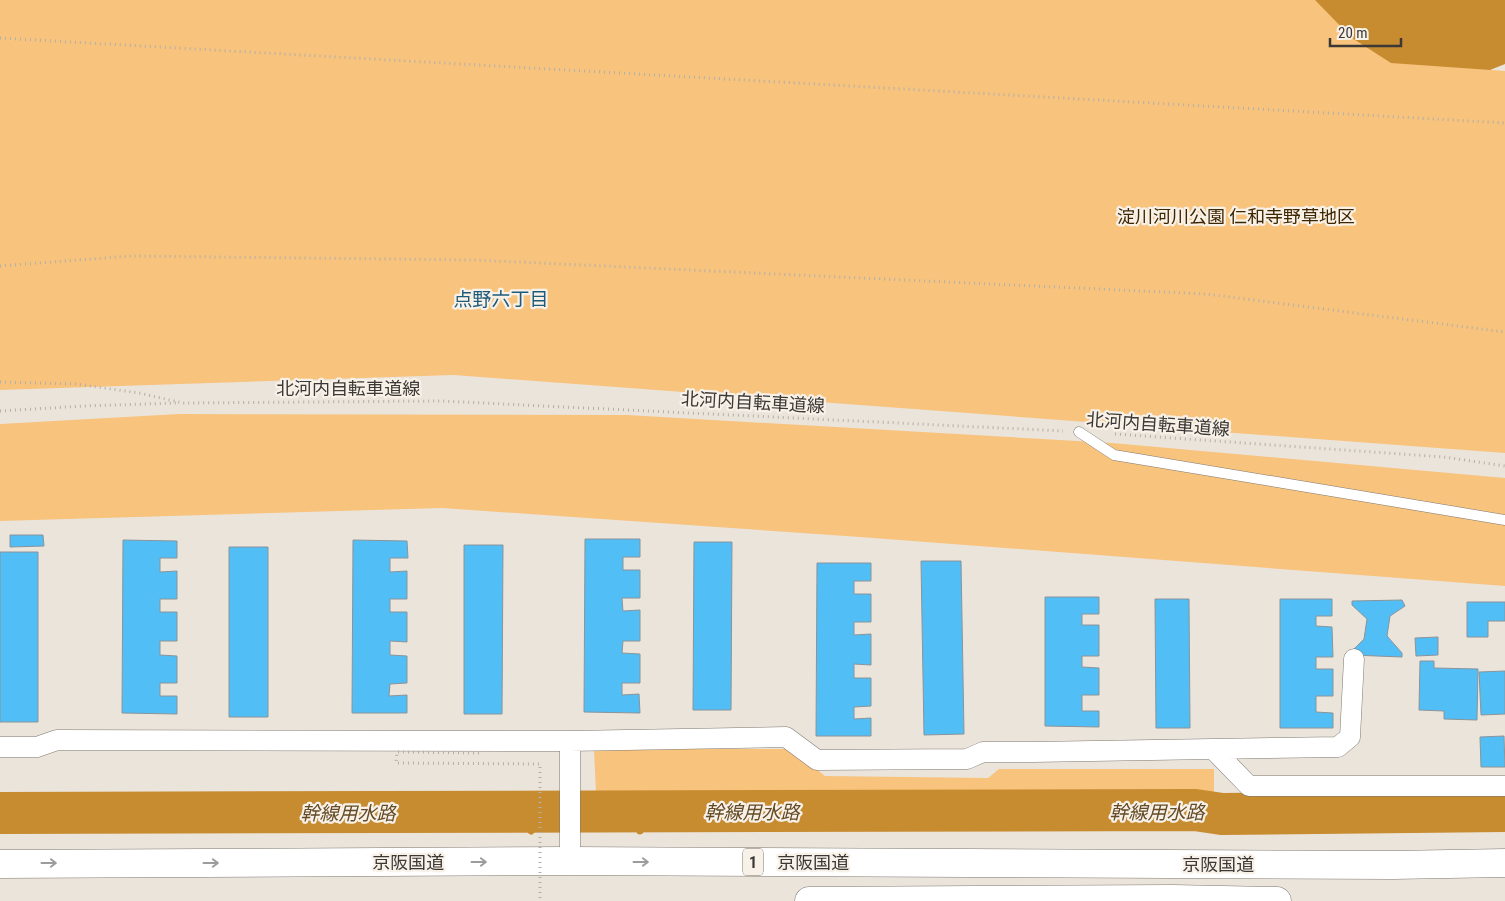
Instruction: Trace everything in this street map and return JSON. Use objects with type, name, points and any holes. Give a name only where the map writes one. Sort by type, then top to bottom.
[{"type":"highway","name":"京阪国道","points":[[0,864],[570,861],[1505,864]]},
{"type":"highway","name":"京阪国道","points":[[809,901],[1173,899],[1277,901]]},
{"type":"street","points":[[0,747],[37,747],[57,740],[570,741],[786,737],[817,760],[968,759],[983,752],[1338,747],[1350,738],[1354,659]]},
{"type":"street","points":[[570,741],[570,861]]},
{"type":"street","points":[[1213,749],[1249,786],[1505,786]]},
{"type":"lane","points":[[1079,432],[1114,454],[1505,520]]},
{"type":"path","points":[[0,38],[1505,123]]},
{"type":"path","points":[[0,266],[131,256],[475,260],[1206,294],[1505,332]]},
{"type":"path","name":"北河内自転車道線","points":[[0,382],[76,384],[139,393],[183,403],[441,401],[1079,432],[1444,457],[1505,466]]},
{"type":"path","points":[[0,411],[183,403]]},
{"type":"path","points":[[479,754],[396,752],[396,762],[540,764],[540,901]]},
{"type":"green space","name":"淀川河川公園 仁和寺野草地区","points":[[0,0],[1316,0],[1391,62],[1505,71],[1505,453],[454,375],[0,390]]},
{"type":"green space","points":[[179,414],[627,415],[1112,443],[1505,478],[1505,586],[860,537],[442,508],[0,521],[0,424]]},
{"type":"green space","points":[[594,749],[791,749],[825,776],[988,778],[999,769],[1214,769],[1214,792],[596,793]]},
{"type":"shaded area","points":[[1315,0],[1505,0],[1505,64],[1490,70],[1391,63],[1352,38]]},
{"type":"building","points":[[10,535],[43,535],[44,546],[10,547]]},
{"type":"building","points":[[585,539],[640,539],[640,557],[623,557],[623,570],[640,570],[640,598],[622,598],[623,611],[640,610],[640,641],[623,641],[622,653],[640,654],[640,683],[622,683],[622,695],[639,694],[640,713],[584,712]]},
{"type":"building","points":[[123,540],[177,541],[177,558],[160,558],[160,572],[177,571],[177,599],[160,599],[160,612],[177,612],[177,641],[160,641],[160,655],[177,656],[177,683],[160,683],[160,696],[177,696],[177,714],[122,713]]},
{"type":"building","points":[[353,540],[407,541],[408,558],[390,558],[390,572],[407,571],[407,599],[390,599],[390,612],[407,612],[407,642],[390,641],[390,655],[407,656],[407,683],[390,684],[389,696],[407,695],[407,713],[352,713]]},
{"type":"building","points":[[694,542],[732,542],[731,710],[693,710]]},
{"type":"building","points":[[464,545],[503,545],[502,714],[464,714]]},
{"type":"building","points":[[229,547],[268,547],[268,717],[229,717]]},
{"type":"building","points":[[0,552],[38,552],[38,722],[0,722]]},
{"type":"building","points":[[921,561],[961,561],[964,734],[924,735]]},
{"type":"building","points":[[817,563],[871,563],[871,581],[854,581],[854,594],[871,594],[871,622],[854,622],[854,635],[871,634],[871,665],[854,664],[854,678],[871,678],[871,706],[854,707],[854,719],[871,718],[871,736],[816,736]]},
{"type":"building","points":[[1045,597],[1099,597],[1099,614],[1082,614],[1082,625],[1099,625],[1099,656],[1082,656],[1082,667],[1099,668],[1099,695],[1082,695],[1082,711],[1099,711],[1099,727],[1045,726]]},
{"type":"building","points":[[1155,599],[1189,599],[1190,728],[1156,728]]},
{"type":"building","points":[[1280,599],[1332,599],[1332,616],[1316,616],[1316,626],[1332,627],[1333,657],[1316,657],[1316,669],[1333,669],[1333,696],[1316,696],[1316,712],[1333,713],[1333,728],[1280,728]]},
{"type":"building","points":[[1402,600],[1405,606],[1390,616],[1387,636],[1402,653],[1402,657],[1351,655],[1351,652],[1364,639],[1367,619],[1352,605],[1352,601]]},
{"type":"building","points":[[1467,602],[1505,602],[1505,621],[1488,621],[1488,637],[1467,637]]},
{"type":"building","points":[[1438,637],[1438,655],[1416,656],[1415,638]]},
{"type":"building","points":[[1420,661],[1434,661],[1434,668],[1478,669],[1477,720],[1444,719],[1444,711],[1419,710]]},
{"type":"building","points":[[1505,671],[1505,714],[1481,715],[1479,672]]},
{"type":"building","points":[[1504,736],[1505,767],[1481,767],[1480,737]]},
{"type":"waterway","name":"幹線用水路","points":[[0,813],[1195,810],[1222,814],[1505,811]]},
{"type":"waterway","points":[[531,831],[542,811]]},
{"type":"waterway","points":[[639,811],[640,831]]},
{"type":"district","name":"点野六丁目","points":[[501,299]]}]
